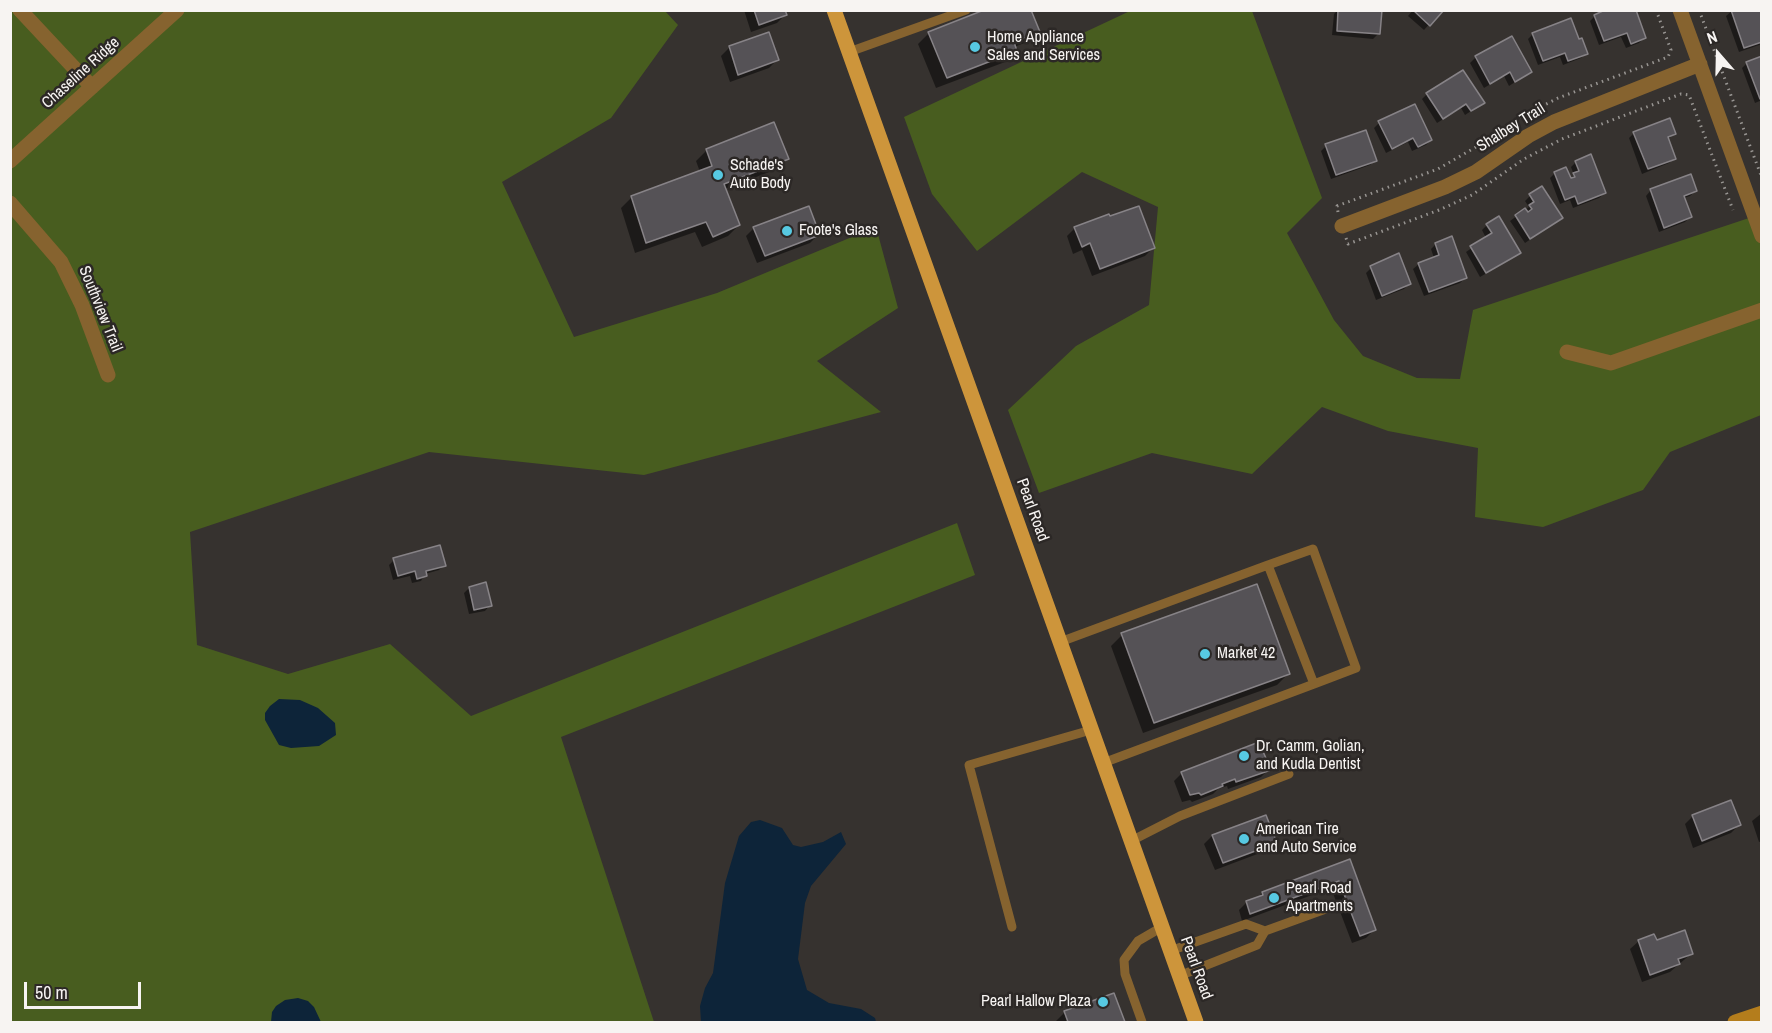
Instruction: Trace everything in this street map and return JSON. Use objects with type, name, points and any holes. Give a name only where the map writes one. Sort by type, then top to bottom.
[{"type":"main road","name":"Pearl Road","points":[[834,10],[1196,1023]]},
{"type":"street","points":[[20,10],[92,87]]},
{"type":"street","name":"Chaseline Ridge","points":[[10,161],[177,10]]},
{"type":"street","points":[[1680,10],[1761,236]]},
{"type":"street","name":"Shalbey Trail","points":[[1342,226],[1476,172],[1528,136],[1554,122],[1700,64]]},
{"type":"street","name":"Southview Trail","points":[[10,203],[61,262],[82,305],[108,375]]},
{"type":"street","points":[[1567,352],[1611,363],[1761,310]]},
{"type":"street","points":[[1735,1023],[1761,1013]]},
{"type":"lane","points":[[849,52],[966,10]]},
{"type":"lane","points":[[1060,642],[1313,549],[1356,668],[1103,763]]},
{"type":"lane","points":[[1268,566],[1314,684]]},
{"type":"lane","points":[[1012,927],[969,765],[1091,730]]},
{"type":"lane","points":[[1131,841],[1180,816],[1289,774]]},
{"type":"lane","points":[[1179,976],[1257,945],[1265,932],[1334,906]]},
{"type":"lane","points":[[1170,951],[1246,924],[1265,932]]},
{"type":"lane","points":[[1142,1023],[1125,974],[1124,960],[1138,941],[1162,927]]},
{"type":"path","points":[[1656,10],[1671,50],[1668,57],[1558,98],[1519,118],[1438,169],[1337,206],[1348,244],[1439,210],[1472,195],[1524,159],[1562,139],[1681,94],[1689,95],[1733,210]]},
{"type":"path","points":[[1699,10],[1761,178]]},
{"type":"green space","points":[[10,11],[665,11],[678,25],[611,118],[502,182],[574,337],[717,293],[876,227],[898,308],[817,361],[881,412],[644,475],[429,452],[190,532],[197,645],[288,674],[390,644],[471,716],[957,523],[975,575],[561,737],[654,1022],[11,1022]]},
{"type":"green space","points":[[1130,11],[1252,11],[1322,198],[1287,233],[1334,320],[1363,356],[1417,378],[1460,379],[1473,310],[1761,214],[1761,415],[1670,452],[1643,490],[1543,527],[1475,517],[1478,448],[1388,431],[1322,407],[1252,474],[1152,453],[1039,493],[1008,410],[1076,346],[1149,305],[1158,207],[1082,172],[977,251],[932,194],[904,117]]},
{"type":"water","points":[[279,699],[300,700],[318,708],[335,723],[336,735],[319,746],[291,748],[279,745],[265,720],[265,713]]},
{"type":"water","points":[[760,820],[782,828],[793,845],[801,847],[823,842],[841,832],[846,844],[811,886],[805,903],[798,959],[807,990],[829,1003],[861,1009],[875,1018],[876,1022],[701,1022],[700,1006],[705,988],[713,973],[725,883],[739,836],[751,822]]},
{"type":"water","points":[[298,998],[308,1001],[314,1007],[321,1022],[271,1022],[272,1012],[276,1006],[285,1000]]},
{"type":"building","points":[[754,10],[785,10],[787,15],[759,25]]},
{"type":"building","name":"Home Appliance Sales and Services","points":[[984,10],[1031,10],[1040,32],[1014,42],[1017,51],[947,78],[928,32]]},
{"type":"building","points":[[1338,10],[1382,10],[1380,34],[1337,31]]},
{"type":"building","points":[[1413,10],[1444,10],[1430,26]]},
{"type":"building","points":[[1605,10],[1636,10],[1646,38],[1631,44],[1627,33],[1604,41],[1594,15]]},
{"type":"building","points":[[1731,10],[1762,10],[1762,42],[1744,48]]},
{"type":"building","points":[[1571,18],[1588,54],[1568,61],[1565,53],[1543,61],[1532,33]]},
{"type":"building","points":[[769,32],[779,60],[738,75],[729,46]]},
{"type":"building","points":[[1512,36],[1532,72],[1515,82],[1510,72],[1490,84],[1475,56]]},
{"type":"building","points":[[1762,56],[1762,98],[1760,99],[1746,62]]},
{"type":"building","points":[[1463,70],[1485,103],[1471,111],[1466,104],[1443,119],[1426,93]]},
{"type":"building","points":[[1415,104],[1432,140],[1418,147],[1413,138],[1392,149],[1378,121]]},
{"type":"building","points":[[1670,118],[1676,134],[1668,137],[1676,159],[1648,169],[1633,132]]},
{"type":"building","name":"Schade's Auto Body","points":[[774,122],[789,159],[724,184],[740,225],[713,237],[706,222],[646,243],[631,196],[712,166],[706,149]]},
{"type":"building","points":[[1366,130],[1377,161],[1336,175],[1325,144]]},
{"type":"building","points":[[1591,154],[1606,193],[1578,204],[1575,196],[1565,200],[1554,172],[1566,167],[1571,178],[1575,177],[1573,173],[1579,171],[1575,161]]},
{"type":"building","points":[[1691,174],[1697,191],[1684,196],[1692,217],[1664,228],[1650,189]]},
{"type":"building","points":[[1542,186],[1563,218],[1530,239],[1515,215],[1525,208],[1528,212],[1532,209],[1529,205],[1534,202],[1529,194]]},
{"type":"building","name":"Foote's Glass","points":[[809,206],[820,235],[765,256],[753,227]]},
{"type":"building","points":[[1139,206],[1155,248],[1100,269],[1090,243],[1082,247],[1074,227]]},
{"type":"building","points":[[1499,216],[1521,253],[1486,273],[1470,246],[1492,233],[1486,224]]},
{"type":"building","points":[[1452,236],[1467,278],[1429,292],[1418,263],[1439,255],[1435,243]]},
{"type":"building","points":[[1399,253],[1411,284],[1382,296],[1370,266]]},
{"type":"building","points":[[440,545],[446,566],[426,571],[427,576],[417,579],[415,571],[398,576],[393,558]]},
{"type":"building","points":[[486,582],[492,606],[474,610],[469,587]]},
{"type":"building","name":"Market 42","points":[[1257,584],[1290,674],[1154,723],[1121,633]]},
{"type":"building","name":"Dr. Camm, Golian, and Kudla Dentist","points":[[1259,742],[1271,770],[1236,782],[1235,779],[1201,795],[1199,793],[1190,795],[1181,772]]},
{"type":"building","points":[[1731,800],[1741,825],[1702,841],[1692,815]]},
{"type":"building","name":"American Tire and Auto Service","points":[[1266,815],[1277,843],[1223,863],[1212,835]]},
{"type":"building","name":"Pearl Road Apartments","points":[[1350,859],[1376,930],[1360,936],[1339,881],[1250,914],[1246,901],[1263,895],[1262,892]]},
{"type":"building","points":[[1685,930],[1693,954],[1678,959],[1680,964],[1650,975],[1638,940],[1654,934],[1657,940]]},
{"type":"building","name":"Pearl Hallow Plaza","points":[[1114,993],[1125,1022],[1068,1022],[1064,1011]]},
{"type":"place","name":"Home Appliance Sales and Services","points":[[975,47]]},
{"type":"place","name":"Schade's Auto Body","points":[[718,175]]},
{"type":"place","name":"Foote's Glass","points":[[787,231]]},
{"type":"place","name":"Market 42","points":[[1205,654]]},
{"type":"place","name":"Dr. Camm, Golian, and Kudla Dentist","points":[[1244,756]]},
{"type":"place","name":"American Tire and Auto Service","points":[[1244,839]]},
{"type":"place","name":"Pearl Road Apartments","points":[[1274,898]]},
{"type":"place","name":"Pearl Hallow Plaza","points":[[1103,1002]]}]
